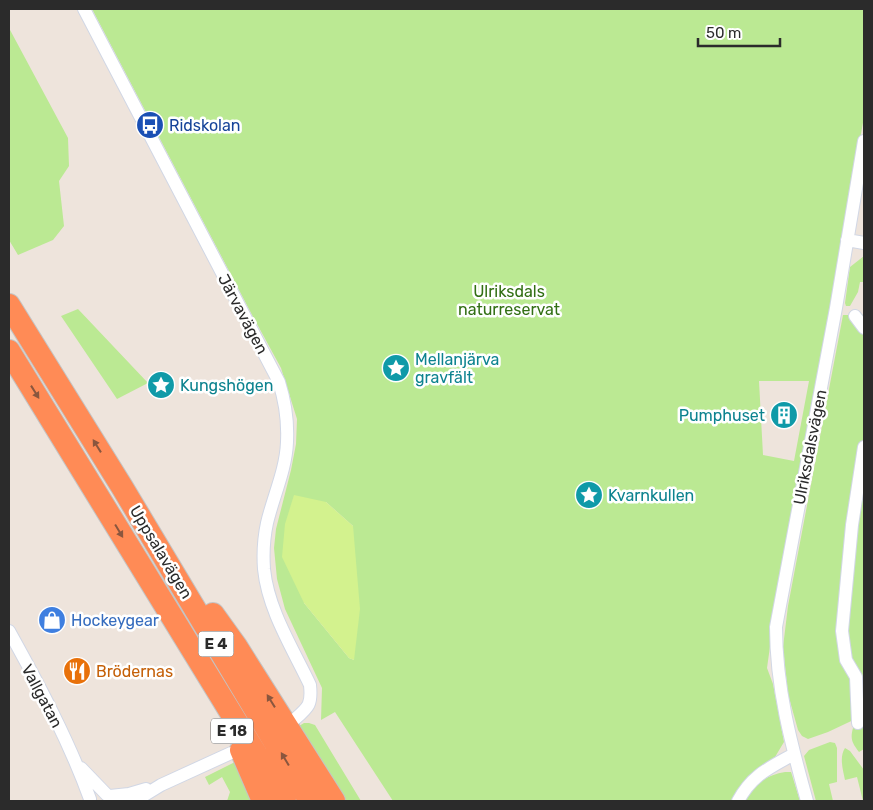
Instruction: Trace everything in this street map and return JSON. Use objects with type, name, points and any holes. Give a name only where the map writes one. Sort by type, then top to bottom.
[{"type":"highway","name":"Uppsalavägen","points":[[9,305],[122,487],[310,801]]},
{"type":"highway","name":"Uppsalavägen","points":[[9,350],[285,801]]},
{"type":"highway","name":"E 4","points":[[122,487],[236,646],[334,801]]},
{"type":"highway","name":"E 18","points":[[199,661],[264,801]]},
{"type":"street","name":"Järvavägen","points":[[84,9],[275,375],[284,399],[287,443],[284,465],[266,526],[264,568],[268,592],[276,614],[310,685],[311,697],[308,708],[295,719]]},
{"type":"street","name":"Ulriksdalsvägen","points":[[807,801],[794,754],[780,686],[776,652],[776,627],[836,308],[864,141]]},
{"type":"street","points":[[847,240],[864,243]]},
{"type":"street","points":[[855,316],[864,328]]},
{"type":"street","points":[[858,723],[860,675],[846,660],[842,631],[852,525],[864,447]]},
{"type":"street","name":"Vallgatan","points":[[9,631],[75,760],[89,800]]},
{"type":"street","points":[[135,801],[161,785],[231,753]]},
{"type":"street","points":[[738,801],[748,784],[760,773],[794,754]]},
{"type":"street","name":"Vallgatan","points":[[75,760],[91,779],[111,797]]},
{"type":"street","points":[[89,800],[100,794],[111,797],[161,785]]},
{"type":"green space","name":"Ulriksdals naturreservat","points":[[92,9],[864,9],[864,117],[773,625],[767,668],[773,684],[784,742],[775,757],[764,765],[732,801],[393,801],[335,712],[321,720],[322,688],[285,609],[277,579],[274,548],[276,529],[296,444],[297,419],[281,368]],"holes":[[[759,381],[809,381],[794,461],[763,455]],[[326,502],[353,526],[354,660],[349,658],[304,603]]]},
{"type":"green space","points":[[9,28],[68,138],[69,166],[59,181],[64,226],[53,240],[18,255],[9,240]]},
{"type":"green space","points":[[864,256],[864,282],[860,282],[858,292],[850,306],[846,306],[850,267]]},
{"type":"green space","points":[[78,309],[148,383],[117,399],[61,316]]},
{"type":"green space","points":[[864,314],[864,715],[808,739],[802,736],[798,730],[788,694],[783,647],[788,606],[843,315],[849,315],[852,318]]},
{"type":"green space","points":[[294,495],[326,502],[353,526],[360,609],[354,660],[349,658],[304,603],[282,557],[285,524]]},
{"type":"green space","points":[[864,721],[864,749],[859,752],[852,741],[852,732],[853,728]]},
{"type":"green space","points":[[304,723],[315,725],[361,801],[343,801],[299,726]]},
{"type":"green space","points":[[830,742],[835,743],[837,748],[837,782],[829,784],[833,801],[816,801],[804,756],[809,750]]},
{"type":"green space","points":[[845,748],[850,751],[864,770],[864,801],[857,777],[845,780],[842,759]]},
{"type":"green space","points":[[237,761],[254,801],[227,801],[230,792],[222,777],[209,785],[205,777]]},
{"type":"green space","points":[[791,772],[800,801],[745,801],[761,781],[772,775]]},
{"type":"place","name":"Ridskolan","points":[[150,125]]},
{"type":"place","name":"Mellanjärva gravfält","points":[[396,368]]},
{"type":"place","name":"Kungshögen","points":[[161,385]]},
{"type":"place","name":"Pumphuset","points":[[784,415]]},
{"type":"place","name":"Kvarnkullen","points":[[589,495]]},
{"type":"place","name":"Hockeygear","points":[[52,620]]},
{"type":"place","name":"Brödernas","points":[[77,671]]}]
